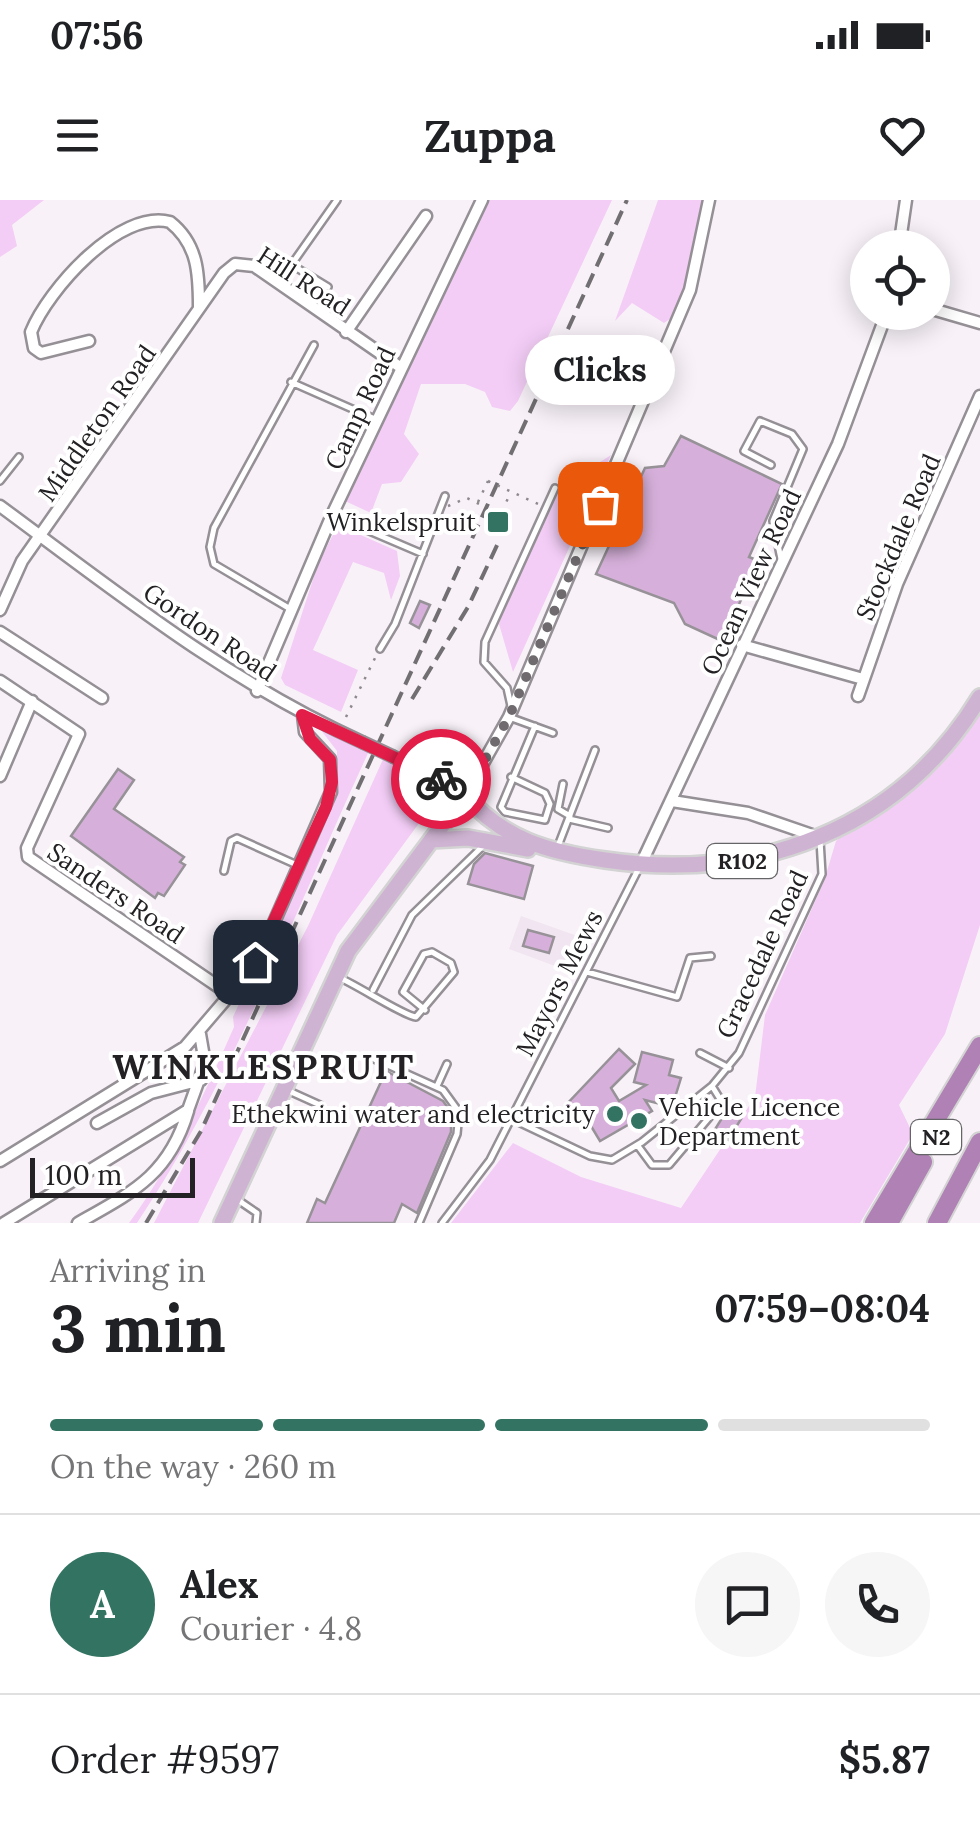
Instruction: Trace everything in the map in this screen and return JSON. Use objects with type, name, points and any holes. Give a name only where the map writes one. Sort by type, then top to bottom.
[{"type":"highway","points":[[874,1223],[980,1048]]},
{"type":"highway","name":"N2","points":[[890,1223],[980,1048]]},
{"type":"highway","name":"N2","points":[[936,1223],[980,1142]]},
{"type":"main road","name":"R102","points":[[465,795],[504,832],[553,853],[641,865],[726,865],[819,837],[860,816],[932,763],[980,698]]},
{"type":"main road","points":[[222,1223],[336,976],[372,914],[465,795]]},
{"type":"main road","points":[[431,840],[468,838],[553,853]]},
{"type":"street","name":"Camp Road","points":[[257,691],[332,515],[482,200]]},
{"type":"street","points":[[465,795],[509,717],[690,290],[709,200]]},
{"type":"street","points":[[902,230],[906,200]]},
{"type":"street","points":[[346,332],[426,216]]},
{"type":"street","points":[[89,341],[41,354],[34,348],[30,332],[80,262],[108,241],[151,220],[170,222],[191,246],[198,272],[199,310]]},
{"type":"street","name":"Hill Road","points":[[235,264],[250,264],[400,367]]},
{"type":"street","name":"Middleton Road","points":[[0,610],[22,560],[41,539],[235,264]]},
{"type":"street","points":[[950,314],[980,323]]},
{"type":"street","name":"Ocean View Road","points":[[641,865],[838,444],[881,330]]},
{"type":"street","name":"Stockdale Road","points":[[858,696],[897,584],[980,396]]},
{"type":"street","name":"Gordon Road","points":[[0,506],[257,691],[465,795]]},
{"type":"street","points":[[0,632],[102,698]]},
{"type":"street","points":[[742,645],[863,680]]},
{"type":"street","points":[[0,681],[32,701],[0,776]]},
{"type":"street","name":"Sanders Road","points":[[32,701],[76,729],[79,736],[26,848],[28,858],[232,996]]},
{"type":"street","points":[[0,1161],[174,1055],[200,1034],[232,996],[255,962],[326,807],[332,769],[306,732],[302,715]]},
{"type":"street","points":[[672,802],[748,813],[819,837]]},
{"type":"street","points":[[78,1223],[147,1181],[174,1150],[201,1080],[205,1058],[200,1034]]},
{"type":"street","points":[[97,1122],[151,1093],[201,1080]]},
{"type":"street","points":[[4,1223],[188,1110]]},
{"type":"lane","points":[[279,284],[338,200]]},
{"type":"lane","points":[[292,265],[328,288]]},
{"type":"lane","points":[[292,610],[219,568],[210,548],[214,528],[314,345]]},
{"type":"lane","points":[[291,382],[377,420]]},
{"type":"lane","points":[[771,465],[744,452],[760,421],[792,434],[803,448],[773,521],[774,544],[782,561]]},
{"type":"lane","points":[[0,481],[20,457]]},
{"type":"lane","points":[[553,733],[509,717],[507,688],[484,662],[484,642],[555,488]]},
{"type":"lane","points":[[380,648],[395,624],[445,496]]},
{"type":"lane","points":[[332,515],[423,554]]},
{"type":"lane","points":[[511,777],[545,793],[550,804],[546,820],[503,811],[511,777],[535,726]]},
{"type":"lane","points":[[553,853],[595,750]]},
{"type":"lane","points":[[563,784],[558,809],[570,818],[608,828]]},
{"type":"lane","name":"Gracedale Road","points":[[512,1119],[600,1160],[612,1160],[712,1086],[729,1068],[822,874],[819,837]]},
{"type":"lane","points":[[224,871],[231,841],[237,838],[300,866]]},
{"type":"lane","points":[[372,991],[412,914],[470,854],[500,844]]},
{"type":"lane","name":"Mayors Mews","points":[[442,1223],[485,1169],[641,865]]},
{"type":"lane","points":[[336,976],[372,991],[408,1016],[425,1010],[454,972],[451,963],[432,952],[424,954],[403,992],[425,1010]]},
{"type":"lane","points":[[587,972],[677,997],[690,958],[710,956]]},
{"type":"lane","points":[[700,1053],[729,1068]]},
{"type":"lane","points":[[374,1059],[437,1086],[457,1103],[460,1119],[419,1223]]},
{"type":"lane","points":[[437,1086],[447,1064]]},
{"type":"lane","points":[[637,1145],[652,1165],[669,1165],[718,1107],[720,1100],[712,1086]]},
{"type":"lane","points":[[286,1089],[320,1105]]},
{"type":"lane","points":[[235,1198],[257,1214],[256,1223]]},
{"type":"path","points":[[478,504],[488,481],[538,504]]},
{"type":"path","points":[[502,512],[510,492]]},
{"type":"path","points":[[442,506],[467,498],[483,506]]},
{"type":"path","points":[[346,717],[380,648]]},
{"type":"shaded area","points":[[0,200],[44,200],[12,225],[17,246],[0,257]]},
{"type":"shaded area","points":[[488,200],[612,200],[518,401],[510,411],[492,407],[485,392],[465,384],[421,384],[404,434],[419,454],[401,482],[382,484],[371,513],[345,501]]},
{"type":"shaded area","points":[[658,200],[703,200],[691,271],[670,319],[664,323],[632,303],[615,321]]},
{"type":"shaded area","points":[[611,455],[513,672],[499,624],[504,606],[561,487]]},
{"type":"shaded area","points":[[338,525],[397,551],[400,576],[391,600],[384,573],[353,562],[313,650],[358,670],[341,712],[285,685],[281,678],[318,564]]},
{"type":"shaded area","points":[[980,711],[980,925],[945,1034],[899,1105],[913,1134],[860,1223],[451,1223],[513,1143],[581,1177],[681,1208],[755,1097],[765,1015],[824,881],[836,841],[923,776],[966,735]]},
{"type":"shaded area","points":[[317,725],[370,749],[234,1051],[172,1167],[137,1223],[129,1223],[174,1153],[199,1103],[234,1027],[233,1017],[336,791],[337,751]]},
{"type":"shaded area","points":[[384,757],[426,777],[436,800],[337,935],[198,1223],[154,1223],[308,926]]},
{"type":"shaded area","points":[[521,916],[586,939],[574,973],[509,949]]},
{"type":"building","points":[[681,436],[782,484],[749,557],[759,561],[722,641],[685,624],[674,603],[596,574],[645,468],[664,466]]},
{"type":"building","points":[[420,601],[430,605],[419,628],[410,623]]},
{"type":"building","points":[[118,769],[134,780],[114,809],[184,857],[180,862],[185,865],[164,896],[158,893],[155,898],[71,836]]},
{"type":"building","points":[[485,853],[533,866],[524,899],[468,884],[474,864]]},
{"type":"building","points":[[528,930],[554,937],[549,953],[523,946]]},
{"type":"building","points":[[619,1049],[635,1064],[611,1088],[619,1101],[646,1085],[634,1082],[642,1052],[673,1060],[669,1075],[681,1078],[672,1107],[645,1100],[652,1111],[600,1141],[585,1116],[580,1121],[565,1106]]},
{"type":"building","points":[[386,1071],[443,1101],[451,1112],[451,1132],[417,1213],[402,1204],[394,1223],[307,1223],[317,1199],[325,1203]]},
{"type":"building","points":[[729,1107],[743,1116],[726,1143],[712,1134]]},
{"type":"railway","points":[[146,1223],[201,1131],[627,200]]},
{"type":"railway","points":[[412,699],[468,607],[500,539]]},
{"type":"way so far","points":[[441,779],[465,795],[509,717],[600,504]]},
{"type":"place","name":"Clicks","points":[[600,504]]},
{"type":"place","name":"Winkelspruit","points":[[498,522]]},
{"type":"place","name":"Ethekwini water and electricity","points":[[615,1114]]},
{"type":"place","name":"Vehicle Licence Department","points":[[639,1121]]},
{"type":"district","name":"WINKLESPRUIT","points":[[264,1066]]},
{"type":"route","points":[[255,962],[330,792],[330,760],[310,739],[302,715],[441,779]]}]
